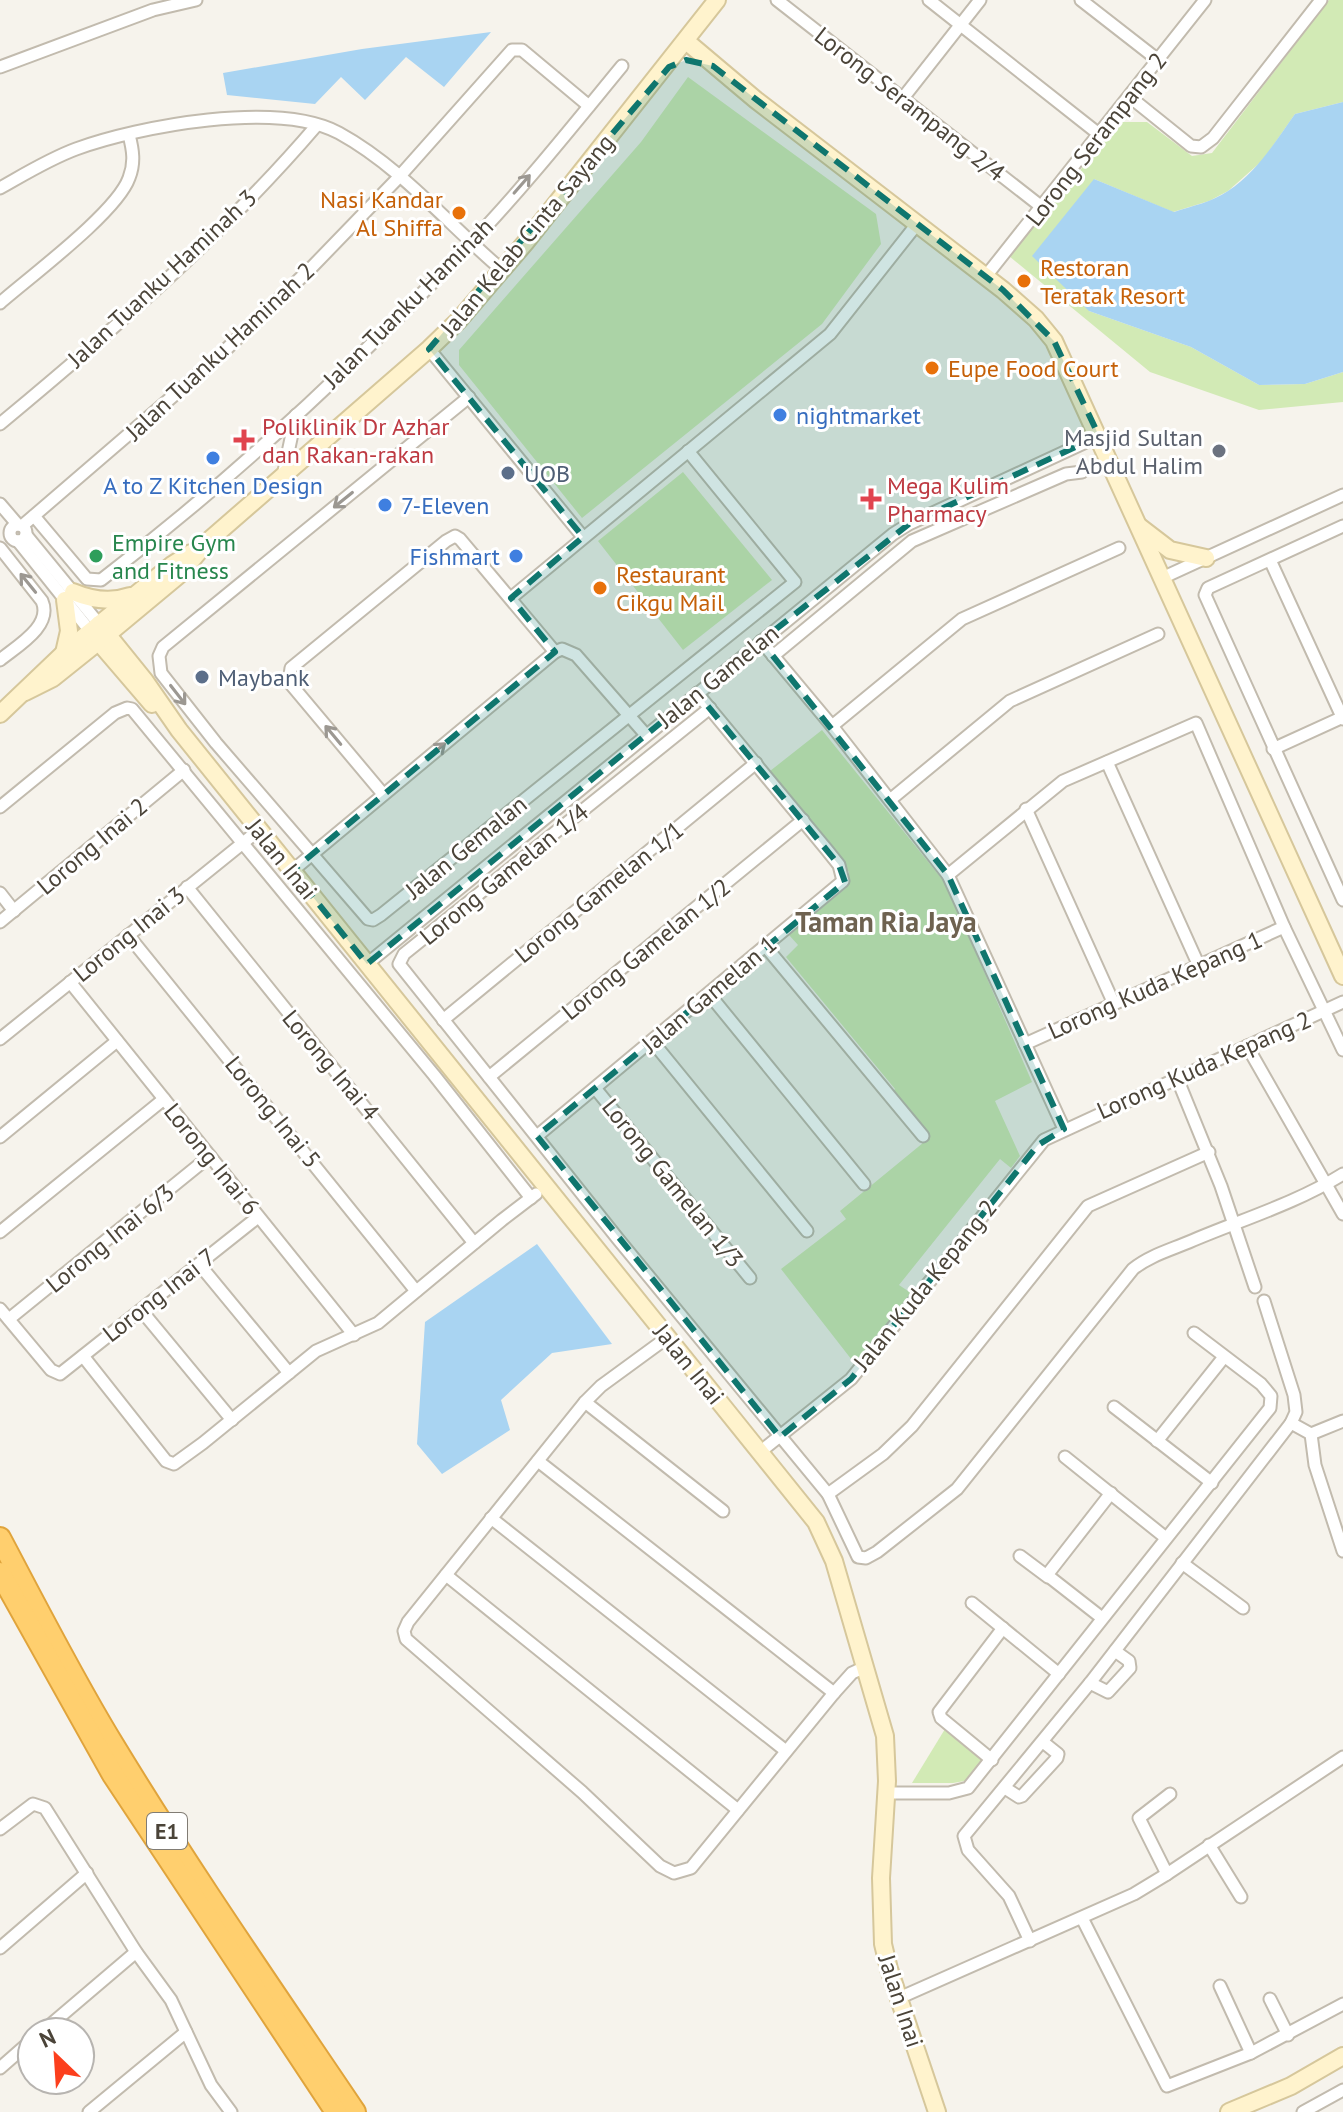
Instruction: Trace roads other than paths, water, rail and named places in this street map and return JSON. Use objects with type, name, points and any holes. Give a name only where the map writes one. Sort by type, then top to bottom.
[{"type":"highway","name":"E1","points":[[0,1538],[50,1635],[110,1739],[201,1884],[355,2112]]},
{"type":"highway","name":"E1","points":[[0,1573],[127,1798],[336,2112]]},
{"type":"main road","name":"Jalan Kelab Cinta Sayang","points":[[0,714],[142,597],[180,574],[206,543],[429,349],[502,270],[717,0]]},
{"type":"main road","points":[[713,66],[703,31],[717,0]]},
{"type":"main road","points":[[686,41],[713,66],[986,276],[1036,319],[1054,341],[1343,976]]},
{"type":"main road","points":[[657,78],[669,67],[686,60],[713,66]]},
{"type":"main road","points":[[1139,526],[1170,550],[1206,558]]},
{"type":"main road","points":[[69,596],[105,600],[142,597],[126,632],[125,665],[68,658],[69,596]]},
{"type":"main road","name":"Jalan Inai","points":[[99,633],[125,665],[136,689],[179,730],[808,1509],[834,1561],[887,1745],[881,1878],[885,1955],[937,2112]]},
{"type":"main road","points":[[1229,2112],[1291,2086],[1343,2056]]},
{"type":"street","points":[[0,67],[153,10],[196,0]]},
{"type":"street","name":"Lorong Serampang 2/4","points":[[777,0],[1043,208]]},
{"type":"street","points":[[929,0],[1100,135]]},
{"type":"street","points":[[903,98],[980,0]]},
{"type":"street","points":[[1081,0],[1158,60]]},
{"type":"street","name":"Lorong Serampang 2","points":[[986,276],[1205,0]]},
{"type":"street","points":[[1130,97],[1191,146],[1201,147],[1213,138],[1321,0]]},
{"type":"street","name":"Jalan Tuanku Haminah 2","points":[[0,546],[215,360],[312,267],[399,177],[514,48],[522,50],[589,106]]},
{"type":"street","name":"Jalan Tuanku Haminah","points":[[34,516],[87,579],[101,580],[296,415],[471,243],[622,66]]},
{"type":"street","points":[[0,188],[73,150],[129,135],[244,117],[279,118],[317,125],[342,135],[399,177],[502,270]]},
{"type":"street","name":"Jalan Tuanku Haminah 3","points":[[0,424],[140,304],[247,200],[317,125]]},
{"type":"street","points":[[0,303],[121,194],[132,170],[129,135]]},
{"type":"street","points":[[511,598],[838,327],[917,224]]},
{"type":"street","points":[[429,349],[583,537]]},
{"type":"street","points":[[311,854],[161,673],[158,664],[160,652],[469,397]]},
{"type":"street","points":[[283,476],[296,415]]},
{"type":"street","name":"Jalan Gamelan","points":[[367,964],[761,641],[909,524],[1099,436]]},
{"type":"street","points":[[629,715],[795,582],[688,451]]},
{"type":"street","points":[[773,656],[912,541],[1066,474],[1082,472]]},
{"type":"street","points":[[1162,578],[1343,495]]},
{"type":"street","points":[[0,504],[17,533],[99,633]]},
{"type":"street","points":[[0,519],[17,533]]},
{"type":"street","points":[[1341,531],[1208,588],[1205,595],[1342,896]]},
{"type":"street","points":[[383,794],[292,686],[288,678],[291,668],[451,537],[460,539],[555,652]]},
{"type":"street","points":[[0,546],[42,601],[46,611],[42,622],[0,660]]},
{"type":"street","points":[[832,726],[962,619],[1119,548]]},
{"type":"street","points":[[1270,560],[1343,718],[1273,749]]},
{"type":"street","points":[[890,800],[1010,701],[1158,634]]},
{"type":"street","points":[[761,641],[832,726],[948,875],[1064,1129]]},
{"type":"street","points":[[292,871],[555,652],[567,649],[576,655],[646,735]]},
{"type":"street","name":"Jalan Gamelan 1","points":[[537,1136],[843,881],[839,865],[697,693]]},
{"type":"street","points":[[0,807],[115,713],[127,708],[137,713],[531,1198]]},
{"type":"street","name":"Lorong Gamelan 1/4","points":[[710,708],[404,954],[400,959],[401,968],[828,1494],[858,1557],[866,1558],[877,1552],[957,1489],[1133,1269],[1148,1259],[1233,1223]]},
{"type":"street","name":"Jalan Gemalan","points":[[311,854],[365,916],[376,919],[629,715]]},
{"type":"street","points":[[948,875],[1063,781],[1196,723],[1284,927],[1343,1050]]},
{"type":"street","points":[[1107,762],[1199,966]]},
{"type":"street","name":"Lorong Gamelan 1/1","points":[[443,1020],[756,763]]},
{"type":"street","name":"Lorong Inai 2","points":[[0,922],[184,770]]},
{"type":"street","points":[[1026,809],[1114,1004]]},
{"type":"street","name":"Lorong Gamelan 1/2","points":[[489,1077],[803,820]]},
{"type":"street","name":"Lorong Inai 3","points":[[0,1039],[259,830]]},
{"type":"street","name":"Lorong Inai 4","points":[[187,887],[474,1243]]},
{"type":"street","points":[[0,893],[14,911]]},
{"type":"street","name":"Lorong Kuda Kepang 1","points":[[1025,1044],[1284,927]]},
{"type":"street","name":"Lorong Inai 5","points":[[128,935],[416,1291]]},
{"type":"street","points":[[766,947],[923,1136]]},
{"type":"street","name":"Lorong Inai 6","points":[[70,982],[354,1335]]},
{"type":"street","points":[[709,994],[864,1184]]},
{"type":"street","name":"Lorong Kuda Kepang 2","points":[[1064,1129],[1343,1002]]},
{"type":"street","points":[[0,1137],[117,1041]]},
{"type":"street","points":[[652,1041],[807,1231]]},
{"type":"street","points":[[1247,1046],[1343,1214]]},
{"type":"street","points":[[1177,1078],[1209,1152],[1255,1287]]},
{"type":"street","name":"Lorong Gamelan 1/3","points":[[595,1088],[750,1278]]},
{"type":"street","points":[[0,1232],[164,1099]]},
{"type":"street","name":"Jalan Kuda Kepang 2","points":[[760,1452],[851,1379],[1038,1145],[1064,1129]]},
{"type":"street","points":[[828,1494],[883,1454],[912,1426],[1088,1206],[1209,1152]]},
{"type":"street","name":"Lorong Inai 6/3","points":[[9,1319],[210,1156]]},
{"type":"street","points":[[1233,1223],[1326,1185],[1343,1174]]},
{"type":"street","points":[[83,1356],[166,1461],[174,1464],[316,1351],[378,1323],[547,1187]]},
{"type":"street","name":"Lorong Inai 7","points":[[9,1319],[51,1370],[60,1374],[258,1217]]},
{"type":"street","points":[[199,1264],[289,1373]]},
{"type":"street","points":[[1030,1941],[1009,1896],[965,1844],[964,1836],[1090,1683],[1291,1423],[1296,1412],[1294,1395],[1264,1301]]},
{"type":"street","points":[[0,1309],[9,1319]]},
{"type":"street","points":[[141,1310],[232,1420]]},
{"type":"street","points":[[887,1793],[962,1791],[972,1784],[1272,1404],[1267,1391],[1194,1333]]},
{"type":"street","points":[[668,1337],[601,1386],[585,1402],[405,1627],[406,1639],[582,1792],[660,1866],[674,1873],[691,1868],[834,1693],[852,1673],[865,1667]]},
{"type":"street","points":[[1157,1441],[1224,1357]]},
{"type":"street","points":[[585,1402],[723,1511]]},
{"type":"street","points":[[1114,1407],[1212,1483]]},
{"type":"street","points":[[1311,1434],[1343,1421]]},
{"type":"street","points":[[1291,1423],[1311,1434]]},
{"type":"street","points":[[1311,1434],[1315,1465],[1343,1551]]},
{"type":"street","points":[[1065,1457],[1166,1538]]},
{"type":"street","points":[[538,1461],[834,1693]]},
{"type":"street","points":[[1048,1577],[1051,1568],[1111,1493]]},
{"type":"street","points":[[491,1518],[786,1751]]},
{"type":"street","points":[[1020,1556],[1102,1618]]},
{"type":"street","points":[[1182,1563],[1243,1608]]},
{"type":"street","points":[[446,1575],[738,1810]]},
{"type":"street","points":[[972,1603],[1059,1674]]},
{"type":"street","points":[[992,1760],[941,1718],[939,1712],[1003,1628]]},
{"type":"street","points":[[1090,1683],[1108,1692],[1130,1668],[1129,1661],[1115,1651]]},
{"type":"street","points":[[1005,1788],[1022,1796],[1057,1758],[1058,1754],[1043,1742]]},
{"type":"street","points":[[899,1998],[1082,1918],[1167,1874],[1343,1757]]},
{"type":"street","points":[[1167,1874],[1139,1818],[1170,1794]]},
{"type":"street","points":[[0,1829],[37,1803],[48,1811],[136,1952],[171,2000],[211,2085],[228,2111]]},
{"type":"street","points":[[1209,1845],[1241,1897]]},
{"type":"street","points":[[0,1948],[87,1873]]},
{"type":"street","points":[[1082,1918],[1167,2086],[1251,2053],[1343,2004]]},
{"type":"street","points":[[61,2016],[136,1952]]},
{"type":"street","points":[[1220,1986],[1251,2053]]},
{"type":"street","points":[[1270,1999],[1288,2035]]},
{"type":"street","points":[[89,2112],[186,2032]]},
{"type":"street","points":[[0,2068],[16,2054]]},
{"type":"street","points":[[1303,2112],[1343,2090]]},
{"type":"water","points":[[491,32],[444,87],[406,57],[365,100],[341,77],[315,104],[227,95],[223,73],[362,49]]},
{"type":"water","points":[[1343,102],[1343,372],[1305,384],[1259,385],[1191,347],[1089,311],[1032,256],[1094,179],[1174,212],[1195,206],[1222,195],[1248,175],[1295,114]]},
{"type":"water","points":[[537,1244],[612,1344],[552,1353],[501,1400],[510,1430],[442,1474],[417,1444],[425,1322]]},
{"type":"place","name":"Nasi Kandar Al Shiffa","points":[[459,213]]},
{"type":"place","name":"Restoran Teratak Resort","points":[[1024,281]]},
{"type":"place","name":"Eupe Food Court","points":[[932,368]]},
{"type":"place","name":"nightmarket","points":[[780,415]]},
{"type":"place","name":"Poliklinik Dr Azhar dan Rakan-rakan","points":[[244,440]]},
{"type":"place","name":"Masjid Sultan Abdul Halim","points":[[1219,451]]},
{"type":"place","name":"A to Z Kitchen Design","points":[[213,458]]},
{"type":"place","name":"UOB","points":[[508,473]]},
{"type":"place","name":"Mega Kulim Pharmacy","points":[[871,499]]},
{"type":"place","name":"7-Eleven","points":[[385,505]]},
{"type":"place","name":"Empire Gym and Fitness","points":[[96,556]]},
{"type":"place","name":"Fishmart","points":[[516,556]]},
{"type":"place","name":"Restaurant Cikgu Mail","points":[[600,588]]},
{"type":"place","name":"Maybank","points":[[202,677]]},
{"type":"district","name":"Taman Ria Jaya","points":[[886,921]]}]
